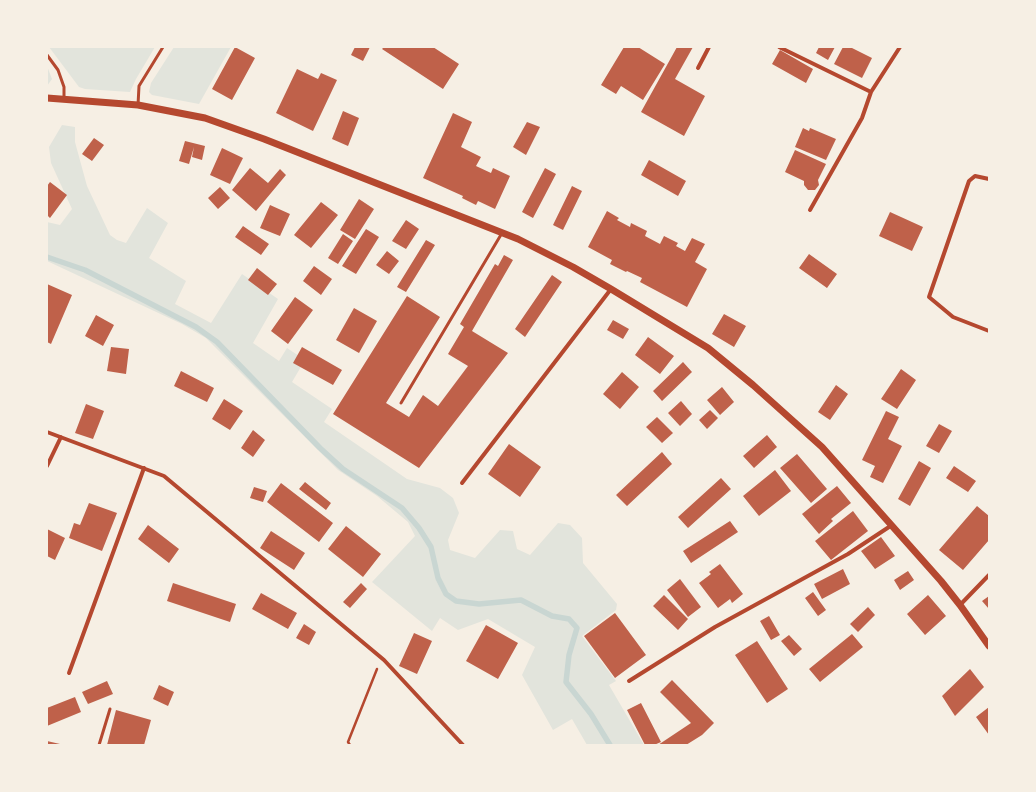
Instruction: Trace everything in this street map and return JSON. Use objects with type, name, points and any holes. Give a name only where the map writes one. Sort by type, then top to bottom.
[{"type":"street","points":[[698,68],[709,47]]},
{"type":"street","points":[[778,47],[871,92]]},
{"type":"street","points":[[810,210],[862,118],[871,92],[900,47]]},
{"type":"street","points":[[47,98],[138,105],[205,118],[264,139],[518,239],[573,267],[611,289],[708,348],[754,385],[822,446],[892,524],[960,605],[989,646]]},
{"type":"street","points":[[989,179],[975,176],[969,181],[929,297],[953,317],[989,331]]},
{"type":"street","points":[[462,482],[611,289]]},
{"type":"street","points":[[47,432],[164,476],[381,658],[463,745]]},
{"type":"street","points":[[47,466],[60,437]]},
{"type":"street","points":[[69,673],[144,468]]},
{"type":"street","points":[[629,680],[715,627],[848,554],[892,524]]},
{"type":"street","points":[[960,605],[989,575]]},
{"type":"lane","points":[[138,105],[139,86],[163,47]]},
{"type":"lane","points":[[47,55],[58,70],[64,87],[64,100]]},
{"type":"lane","points":[[401,403],[502,233]]},
{"type":"lane","points":[[100,745],[110,709]]},
{"type":"path","points":[[350,745],[348,742],[381,658]]},
{"type":"shaded area","points":[[49,47],[155,47],[130,92],[85,89],[79,87]]},
{"type":"shaded area","points":[[174,47],[231,47],[199,104],[152,95],[149,92],[151,83]]},
{"type":"shaded area","points":[[47,66],[52,79],[47,86]]},
{"type":"shaded area","points":[[62,125],[75,127],[75,142],[87,186],[110,235],[117,240],[126,243],[147,208],[168,223],[149,258],[186,281],[175,304],[211,323],[242,274],[278,299],[253,343],[279,361],[287,348],[305,360],[292,382],[332,409],[324,422],[407,479],[440,488],[453,498],[459,513],[448,540],[450,550],[475,558],[500,530],[513,531],[517,549],[530,555],[558,523],[570,525],[582,538],[583,563],[617,604],[616,610],[582,636],[616,681],[609,685],[644,745],[587,745],[572,719],[553,730],[522,675],[535,647],[488,619],[458,630],[440,618],[432,631],[372,582],[415,536],[408,522],[377,496],[338,470],[206,338],[182,324],[47,261],[47,222],[60,225],[72,209],[51,163],[49,147]]},
{"type":"building","points":[[235,47],[255,58],[232,100],[212,89]]},
{"type":"building","points":[[355,47],[370,47],[363,61],[351,55]]},
{"type":"building","points":[[384,47],[433,47],[459,64],[443,89],[382,49]]},
{"type":"building","points":[[624,47],[638,47],[665,64],[643,100],[621,86],[616,94],[601,85]]},
{"type":"building","points":[[677,47],[693,47],[675,79],[705,96],[684,136],[641,112]]},
{"type":"building","points":[[819,47],[835,47],[828,60],[816,53]]},
{"type":"building","points":[[843,47],[850,47],[872,58],[862,78],[834,64]]},
{"type":"building","points":[[780,50],[813,69],[806,83],[772,64]]},
{"type":"building","points":[[297,69],[318,79],[321,73],[337,80],[313,131],[276,113]]},
{"type":"building","points":[[343,111],[359,118],[348,146],[332,139]]},
{"type":"building","points":[[453,113],[472,122],[461,147],[481,157],[476,166],[491,173],[493,168],[510,176],[495,209],[478,201],[476,205],[462,198],[463,196],[423,178]]},
{"type":"building","points":[[527,122],[540,127],[526,155],[513,147]]},
{"type":"building","points":[[803,128],[809,131],[810,128],[836,139],[826,160],[795,147]]},
{"type":"building","points":[[94,138],[104,145],[92,161],[82,154]]},
{"type":"building","points":[[185,141],[205,146],[202,160],[192,157],[194,147],[189,164],[179,161]]},
{"type":"building","points":[[222,148],[243,158],[230,184],[210,175]]},
{"type":"building","points":[[795,150],[826,164],[818,180],[819,185],[815,190],[808,190],[804,185],[804,181],[785,172]]},
{"type":"building","points":[[649,160],[686,181],[678,196],[641,175]]},
{"type":"building","points":[[250,168],[268,183],[280,169],[286,175],[256,211],[232,190]]},
{"type":"building","points":[[545,168],[556,174],[533,218],[522,212]]},
{"type":"building","points":[[50,182],[67,195],[50,218],[47,215],[47,186]]},
{"type":"building","points":[[572,186],[582,191],[563,230],[553,225]]},
{"type":"building","points":[[220,187],[230,198],[218,209],[208,198]]},
{"type":"building","points":[[359,199],[374,209],[355,239],[340,230]]},
{"type":"building","points":[[321,202],[338,215],[311,248],[294,235]]},
{"type":"building","points":[[270,205],[290,214],[280,236],[260,228]]},
{"type":"building","points":[[607,211],[619,218],[617,220],[630,227],[631,223],[647,231],[645,236],[660,244],[664,236],[678,243],[676,246],[685,251],[692,238],[705,244],[695,262],[707,269],[687,307],[640,282],[642,278],[610,264],[612,260],[588,247]]},
{"type":"building","points":[[890,212],[923,227],[912,251],[879,236]]},
{"type":"building","points":[[406,220],[419,229],[406,249],[392,241]]},
{"type":"building","points":[[243,226],[269,244],[261,255],[235,237]]},
{"type":"building","points":[[366,229],[379,237],[356,274],[342,266]]},
{"type":"building","points":[[343,234],[353,241],[338,264],[328,258]]},
{"type":"building","points":[[426,240],[435,245],[406,292],[397,287]]},
{"type":"building","points":[[387,251],[399,261],[389,274],[376,265]]},
{"type":"building","points":[[809,254],[837,274],[827,288],[799,268]]},
{"type":"building","points":[[504,255],[513,260],[472,331],[508,353],[419,468],[333,414],[407,296],[440,317],[386,403],[409,417],[423,395],[438,406],[468,366],[448,354],[464,327],[460,324],[495,264],[498,266]]},
{"type":"building","points":[[314,266],[332,279],[321,295],[303,281]]},
{"type":"building","points":[[257,268],[277,284],[268,295],[248,280]]},
{"type":"building","points":[[552,275],[562,282],[525,337],[515,329]]},
{"type":"building","points":[[47,284],[72,295],[51,344],[47,342]]},
{"type":"building","points":[[295,297],[313,310],[288,344],[271,331]]},
{"type":"building","points":[[354,308],[377,321],[359,353],[336,340]]},
{"type":"building","points":[[724,314],[746,326],[734,347],[712,334]]},
{"type":"building","points":[[96,315],[114,325],[103,346],[85,336]]},
{"type":"building","points":[[613,320],[629,329],[623,339],[607,330]]},
{"type":"building","points":[[648,337],[674,356],[660,374],[635,355]]},
{"type":"building","points":[[111,347],[129,349],[126,374],[107,371]]},
{"type":"building","points":[[302,347],[342,370],[333,385],[293,363]]},
{"type":"building","points":[[683,362],[692,372],[662,401],[653,391]]},
{"type":"building","points":[[901,369],[916,380],[897,409],[881,399]]},
{"type":"building","points":[[181,371],[214,388],[207,402],[174,386]]},
{"type":"building","points":[[622,372],[639,387],[620,409],[603,394]]},
{"type":"building","points":[[836,385],[848,394],[830,420],[818,412]]},
{"type":"building","points":[[722,387],[734,402],[720,415],[707,400]]},
{"type":"building","points":[[224,399],[243,411],[230,430],[212,419]]},
{"type":"building","points":[[681,401],[692,414],[680,426],[668,413]]},
{"type":"building","points":[[86,404],[104,411],[93,439],[75,433]]},
{"type":"building","points":[[710,410],[718,418],[707,429],[699,420]]},
{"type":"building","points":[[886,411],[899,417],[888,439],[902,446],[883,483],[870,477],[875,466],[862,460]]},
{"type":"building","points":[[657,417],[673,433],[662,443],[646,427]]},
{"type":"building","points":[[939,424],[952,431],[939,453],[926,446]]},
{"type":"building","points":[[253,430],[265,440],[253,457],[241,448]]},
{"type":"building","points":[[767,435],[777,447],[754,468],[743,456]]},
{"type":"building","points":[[509,444],[541,467],[520,497],[488,474]]},
{"type":"building","points":[[662,452],[672,464],[627,506],[616,495]]},
{"type":"building","points":[[797,454],[827,489],[811,503],[780,468]]},
{"type":"building","points":[[919,461],[931,468],[910,506],[898,499]]},
{"type":"building","points":[[954,466],[976,481],[968,492],[946,478]]},
{"type":"building","points":[[775,470],[791,491],[759,516],[743,496]]},
{"type":"building","points":[[721,478],[731,489],[688,528],[678,517]]},
{"type":"building","points":[[305,482],[331,503],[326,510],[299,489]]},
{"type":"building","points":[[281,483],[333,523],[319,542],[267,502]]},
{"type":"building","points":[[837,486],[851,503],[831,519],[833,521],[819,534],[802,514]]},
{"type":"building","points":[[254,487],[267,491],[263,502],[250,498]]},
{"type":"building","points":[[89,503],[117,513],[102,551],[69,538],[74,523],[80,525]]},
{"type":"building","points":[[977,506],[989,516],[989,540],[963,570],[939,550]]},
{"type":"building","points":[[853,511],[868,531],[831,560],[815,541]]},
{"type":"building","points":[[730,521],[738,532],[691,563],[683,551]]},
{"type":"building","points":[[148,525],[179,549],[169,563],[138,539]]},
{"type":"building","points":[[346,526],[381,554],[363,577],[328,549]]},
{"type":"building","points":[[47,529],[65,538],[55,560],[47,556]]},
{"type":"building","points":[[271,531],[305,553],[294,570],[260,548]]},
{"type":"building","points":[[881,537],[895,556],[875,569],[861,551]]},
{"type":"building","points":[[720,564],[743,594],[732,603],[730,599],[718,608],[699,583],[711,574],[709,572]]},
{"type":"building","points":[[843,569],[850,584],[822,599],[814,584]]},
{"type":"building","points":[[908,571],[914,580],[900,590],[894,580]]},
{"type":"building","points":[[680,579],[701,607],[688,617],[667,590]]},
{"type":"building","points":[[173,583],[236,604],[230,622],[167,601]]},
{"type":"building","points":[[361,583],[367,589],[350,608],[343,602]]},
{"type":"building","points":[[813,592],[826,610],[818,616],[805,598]]},
{"type":"building","points":[[261,593],[297,613],[288,629],[252,609]]},
{"type":"building","points":[[664,595],[688,619],[678,630],[653,606]]},
{"type":"building","points":[[928,595],[946,616],[925,635],[907,614]]},
{"type":"building","points":[[989,596],[989,609],[982,601]]},
{"type":"building","points":[[868,607],[875,615],[858,632],[850,624]]},
{"type":"building","points":[[615,613],[646,655],[615,678],[584,636]]},
{"type":"building","points":[[769,616],[780,635],[771,640],[760,621]]},
{"type":"building","points":[[304,624],[316,632],[309,645],[296,638]]},
{"type":"building","points":[[486,625],[518,643],[498,679],[466,661]]},
{"type":"building","points":[[414,633],[432,641],[417,674],[399,666]]},
{"type":"building","points":[[852,634],[863,647],[820,682],[809,669]]},
{"type":"building","points":[[789,635],[802,649],[794,656],[781,641]]},
{"type":"building","points":[[757,641],[788,689],[767,703],[735,655]]},
{"type":"building","points":[[970,669],[984,687],[955,716],[942,696]]},
{"type":"building","points":[[672,680],[714,723],[702,735],[686,745],[658,745],[691,723],[660,692]]},
{"type":"building","points":[[107,681],[113,694],[88,704],[82,692]]},
{"type":"building","points":[[159,685],[174,692],[168,706],[153,699]]},
{"type":"building","points":[[75,697],[81,712],[47,726],[47,708]]},
{"type":"building","points":[[641,703],[661,742],[654,745],[645,745],[627,710]]},
{"type":"building","points":[[989,707],[989,735],[976,717]]},
{"type":"building","points":[[116,710],[151,720],[144,745],[107,745]]},
{"type":"building","points":[[47,741],[60,744],[60,745],[47,745]]},
{"type":"waterway","points":[[47,257],[85,270],[196,327],[217,342],[320,448],[343,469],[402,508],[419,528],[431,547],[438,578],[446,594],[456,601],[479,604],[521,600],[552,616],[569,619],[577,628],[569,655],[566,682],[591,714],[610,745]]}]
